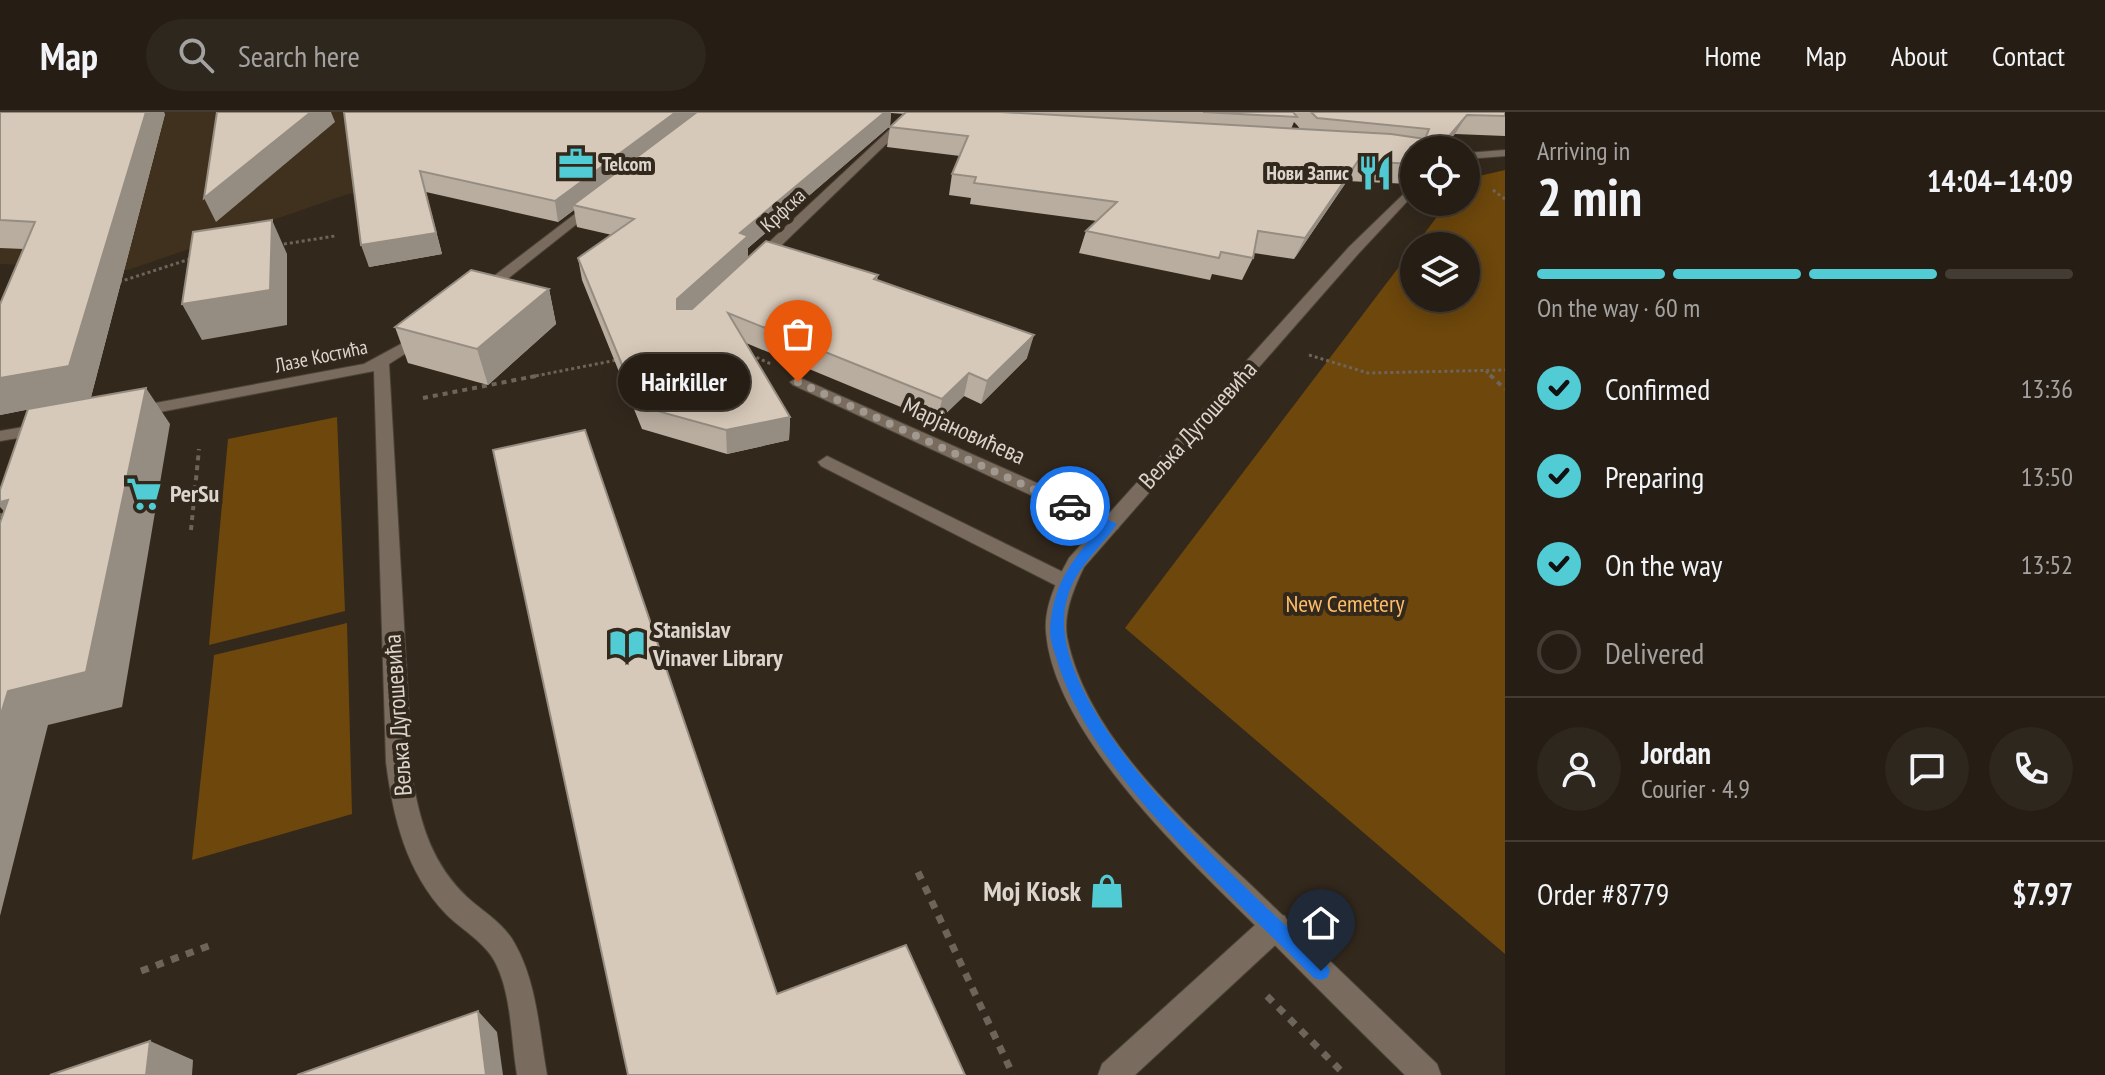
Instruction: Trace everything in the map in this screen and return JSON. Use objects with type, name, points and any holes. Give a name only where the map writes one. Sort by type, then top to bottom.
[{"type":"street","name":"Крфска","points":[[743,274],[913,121],[890,119]]},
{"type":"street","points":[[1480,155],[1505,153]]},
{"type":"street","points":[[473,299],[609,194]]},
{"type":"street","name":"Вељка Дугошевића","points":[[1400,202],[1076,563],[1060,600],[1056,635],[1071,683],[1104,740],[1171,822],[1426,1075]]},
{"type":"street","name":"Лазе Костића","points":[[109,416],[352,372],[381,364],[435,327]]},
{"type":"street","name":"Вељка Дугошевића","points":[[381,364],[398,762],[404,804],[413,844],[431,877],[454,903],[499,943],[510,961],[532,1075]]},
{"type":"street","name":"Марјановићева","points":[[798,382],[1111,524]]},
{"type":"street","points":[[0,436],[62,425]]},
{"type":"street","points":[[827,462],[1066,582]]},
{"type":"street","points":[[1113,1075],[1275,926]]},
{"type":"path","points":[[278,245],[335,236]]},
{"type":"path","points":[[119,282],[206,256]]},
{"type":"path","points":[[746,352],[785,371],[798,382]]},
{"type":"path","points":[[1305,354],[1368,373],[1505,370]]},
{"type":"path","points":[[383,406],[617,360]]},
{"type":"path","points":[[1486,371],[1505,389]]},
{"type":"path","points":[[191,530],[199,449]]},
{"type":"path","points":[[0,518],[5,503]]},
{"type":"path","points":[[918,872],[1013,1075]]},
{"type":"path","points":[[141,971],[211,945]]},
{"type":"path","points":[[1235,963],[1345,1075]]},
{"type":"shaded area","points":[[0,112],[559,112],[493,176],[348,194],[128,270],[0,264]]},
{"type":"green space","name":"New Cemetery","points":[[1505,170],[1505,954],[1125,628],[1400,265],[1400,312],[1480,312],[1480,232],[1426,232],[1438,216],[1480,216],[1480,176]]},
{"type":"green space","points":[[337,417],[345,611],[209,645],[228,439]]},
{"type":"green space","points":[[347,623],[352,814],[192,860],[214,655]]},
{"type":"building","points":[[0,112],[146,112],[69,366],[0,378],[0,304],[35,222],[0,220]]},
{"type":"building","points":[[217,112],[311,112],[204,198]]},
{"type":"building","points":[[344,112],[676,112],[555,201],[420,171],[436,233],[361,245]]},
{"type":"building","points":[[697,112],[885,112],[740,233],[748,236],[677,299],[677,309],[692,309],[766,241],[878,275],[874,279],[1034,335],[987,381],[969,373],[942,399],[728,313],[790,417],[726,430],[639,406],[578,258],[634,219],[573,205]]},
{"type":"building","points":[[906,112],[1001,112],[1405,136],[1400,136],[1400,163],[1358,161],[1305,238],[1258,231],[1253,258],[1221,252],[1219,258],[1086,231],[1117,202],[974,183],[976,177],[952,174],[968,136],[890,127]]},
{"type":"building","points":[[1203,112],[1293,112],[1297,117]]},
{"type":"building","points":[[1311,112],[1505,112],[1505,116],[1467,115],[1449,136],[1426,136],[1429,129],[1317,118]]},
{"type":"building","points":[[272,220],[270,290],[182,304],[193,232]]},
{"type":"building","points":[[471,270],[549,289],[477,349],[395,327]]},
{"type":"building","points":[[146,388],[86,672],[8,691],[0,717],[0,523],[8,500],[0,502],[0,490],[28,409]]},
{"type":"building","points":[[585,430],[777,994],[906,945],[965,1075],[628,1075],[493,450]]},
{"type":"building","points":[[478,1011],[486,1075],[297,1075]]},
{"type":"building","points":[[150,1041],[146,1075],[50,1075]]},
{"type":"way so far","points":[[798,382],[1070,506]]},
{"type":"place","name":"Telcom","points":[[576,164]]},
{"type":"place","name":"Нови Запис","points":[[1375,173]]},
{"type":"place","name":"Hairkiller","points":[[798,382]]},
{"type":"place","name":"PerSu","points":[[144,494]]},
{"type":"place","name":"Stanislav Vinaver Library","points":[[627,644]]},
{"type":"place","name":"Moj Kiosk","points":[[1107,891]]},
{"type":"route","points":[[1070,506],[1111,524],[1076,563],[1060,600],[1056,635],[1071,683],[1104,740],[1171,822],[1321,971]]}]
